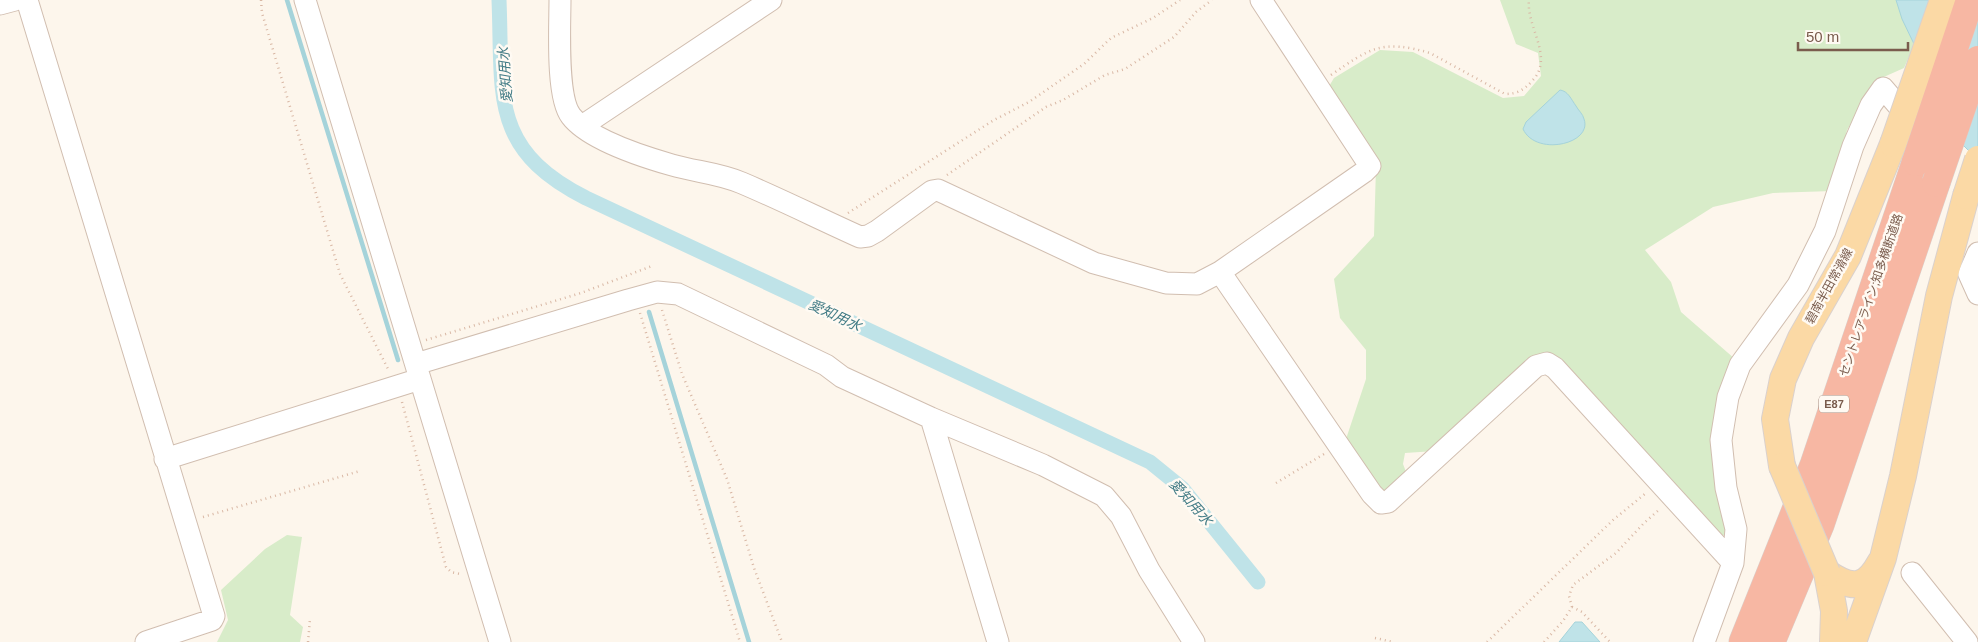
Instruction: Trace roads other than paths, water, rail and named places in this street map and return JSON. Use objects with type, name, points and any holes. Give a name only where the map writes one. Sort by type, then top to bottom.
[{"type":"highway","name":"セントレアライン;知多横断道路","points":[[1743,642],[1814,465],[1970,0]]},
{"type":"highway","name":"セントレアライン;知多横断道路","points":[[1771,642],[1820,525],[1978,60]]},
{"type":"main road","name":"碧南半田常滑線","points":[[1833,642],[1834,611],[1827,573],[1782,466],[1775,419],[1783,379],[1801,338],[1848,256],[1893,144],[1942,0]]},
{"type":"main road","points":[[1853,642],[1883,558],[1903,476],[1939,296],[1972,191],[1978,159]]},
{"type":"main road","points":[[1827,573],[1851,586],[1861,584],[1870,578],[1883,558]]},
{"type":"street","points":[[0,4],[15,0]]},
{"type":"street","points":[[27,0],[214,617],[200,625],[146,642]]},
{"type":"street","points":[[305,0],[500,642]]},
{"type":"street","points":[[560,0],[562,86],[565,103],[571,116],[597,138],[673,165],[715,173],[742,183],[860,237],[868,236],[938,190],[1094,263],[1166,283],[1197,284],[1220,272],[1370,166],[1261,0]]},
{"type":"street","points":[[582,126],[771,0]]},
{"type":"street","points":[[1704,642],[1733,563],[1736,529],[1726,488],[1721,440],[1728,397],[1740,365],[1798,285],[1825,231],[1852,146],[1871,106],[1883,88],[1931,143],[1945,169],[1972,191]]},
{"type":"street","points":[[1978,253],[1968,274],[1978,294]]},
{"type":"street","points":[[1220,272],[1378,501],[1385,504],[1536,366],[1547,363],[1555,368],[1733,563]]},
{"type":"street","points":[[165,459],[395,387],[415,363],[657,292],[678,294],[826,365],[842,377],[931,418],[1043,465],[1104,496],[1121,516],[1149,570],[1194,642]]},
{"type":"street","points":[[931,418],[998,642]]},
{"type":"street","points":[[1912,574],[1967,642]]},
{"type":"water","points":[[1896,0],[1972,0],[1978,12],[1978,157],[1962,144],[1902,19]]},
{"type":"water","points":[[1560,90],[1567,94],[1582,114],[1584,128],[1580,135],[1572,141],[1550,145],[1539,143],[1530,138],[1523,129],[1526,122]]},
{"type":"water","points":[[1575,622],[1582,622],[1600,642],[1559,642]]},
{"type":"waterway","points":[[287,0],[398,360]]},
{"type":"waterway","name":"愛知用水","points":[[499,0],[503,91],[508,116],[517,139],[532,160],[555,179],[586,198],[1150,462],[1182,488],[1258,582]]},
{"type":"waterway","points":[[649,312],[749,642]]}]
